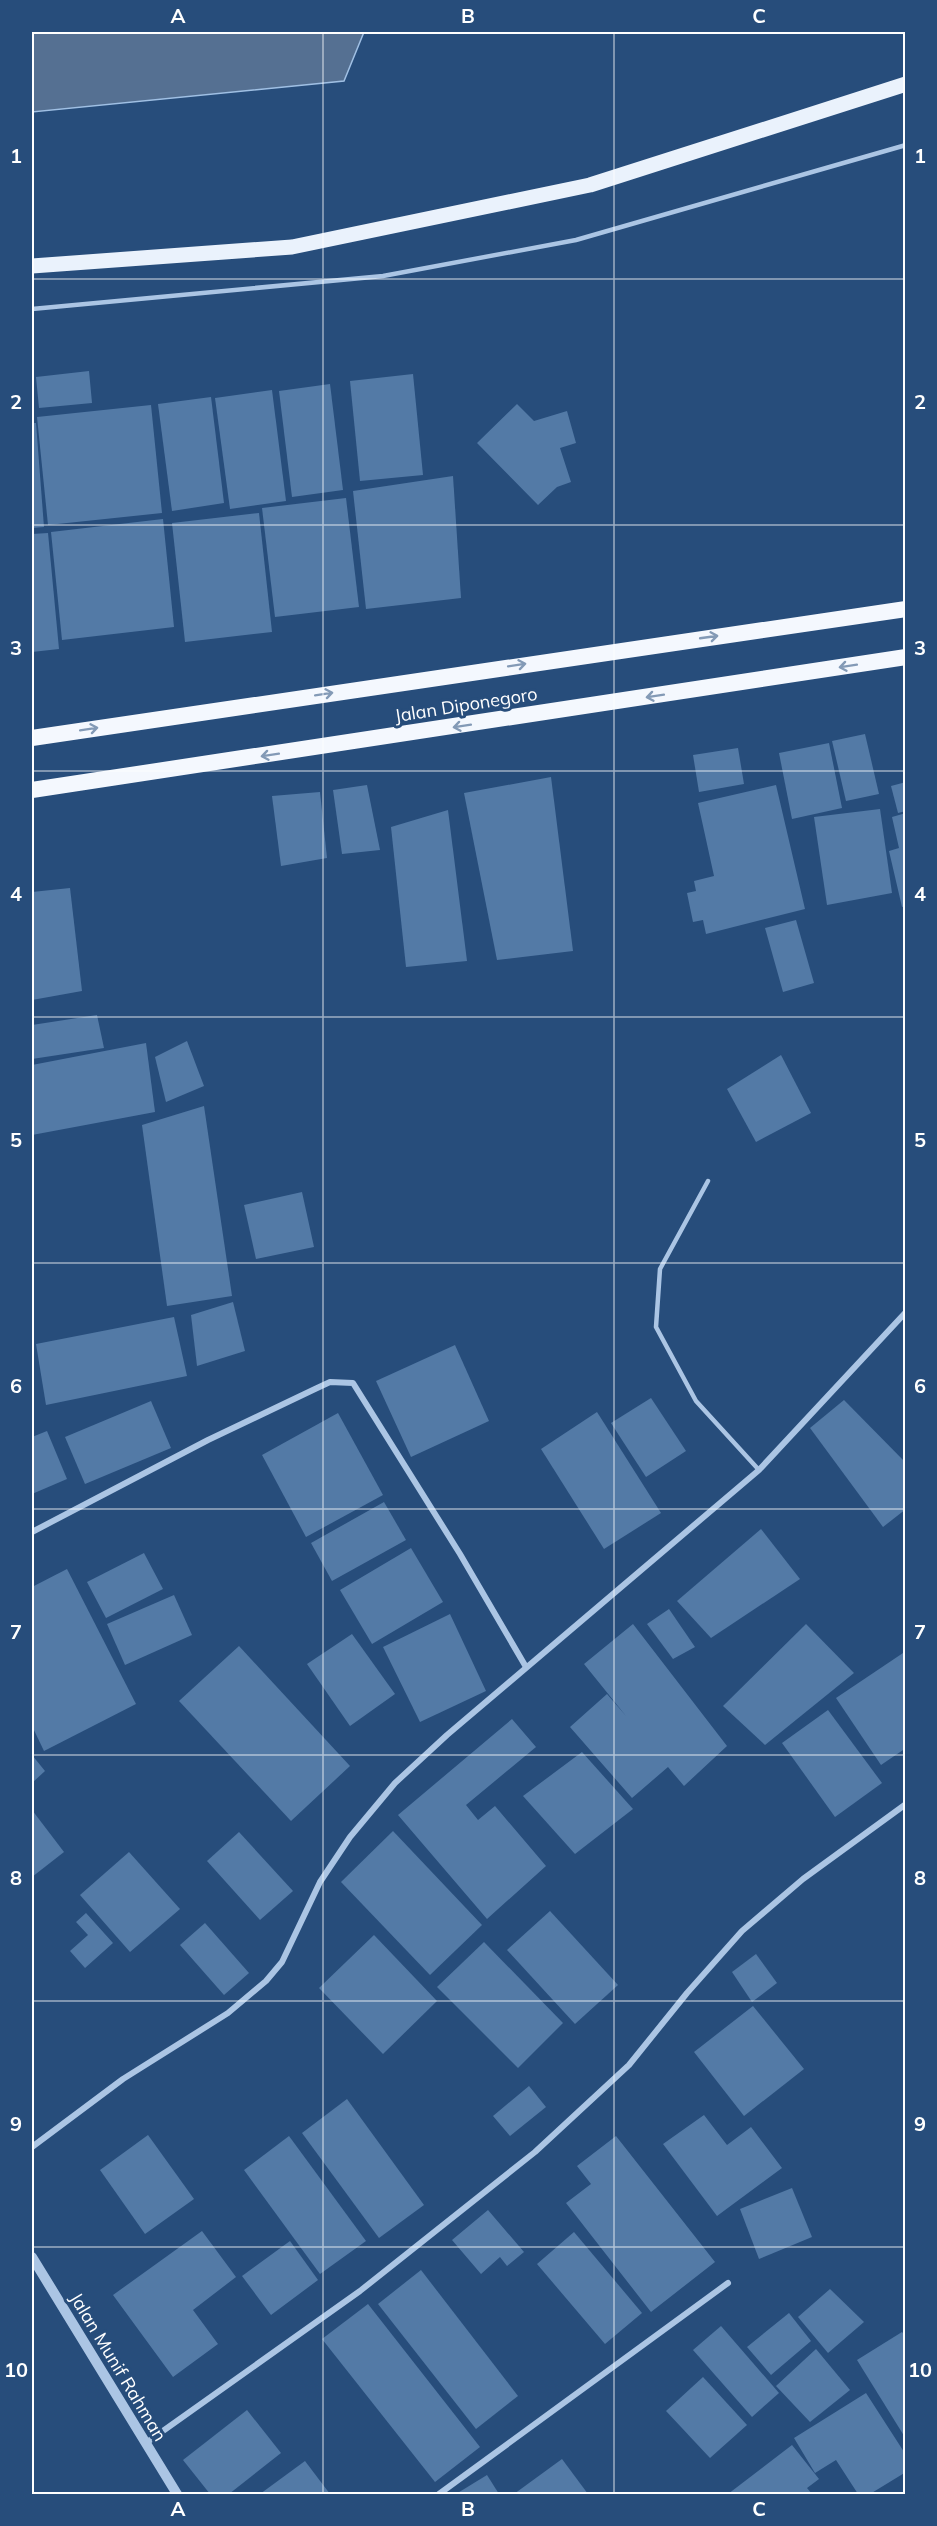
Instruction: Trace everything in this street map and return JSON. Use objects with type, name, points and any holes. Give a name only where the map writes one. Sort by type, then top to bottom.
[{"type":"highway","name":"Jalan Diponegoro","points":[[32,738],[906,609]]},
{"type":"highway","name":"Jalan Diponegoro","points":[[32,790],[906,657]]},
{"type":"main road","points":[[32,266],[292,247],[590,185],[906,84]]},
{"type":"street","points":[[32,2147],[123,2079],[228,2013],[266,1981],[282,1962],[321,1882],[350,1837],[395,1783],[447,1735],[759,1470],[906,1312]]},
{"type":"street","points":[[32,1532],[208,1440],[330,1382],[353,1383],[460,1554],[526,1668]]},
{"type":"street","points":[[146,2443],[360,2291],[535,2152],[629,2065],[687,1993],[742,1931],[803,1879],[906,1804]]},
{"type":"street","name":"Jalan Munif Rahman","points":[[32,2257],[177,2494]]},
{"type":"street","points":[[439,2494],[729,2283]]},
{"type":"lane","points":[[32,309],[223,293],[406,272],[576,240],[906,145]]},
{"type":"lane","points":[[708,1181],[660,1269],[656,1328],[696,1401],[759,1470]]},
{"type":"water","points":[[32,32],[364,32],[344,81],[32,112]]},
{"type":"building","points":[[89,371],[92,403],[39,408],[36,377]]},
{"type":"building","points":[[413,374],[423,475],[360,481],[350,381]]},
{"type":"building","points":[[330,384],[343,490],[292,497],[279,391]]},
{"type":"building","points":[[272,390],[286,501],[230,509],[215,398]]},
{"type":"building","points":[[211,397],[224,503],[172,511],[158,404]]},
{"type":"building","points":[[517,404],[534,421],[567,411],[576,443],[560,448],[571,482],[557,487],[538,505],[477,443]]},
{"type":"building","points":[[151,405],[162,513],[48,525],[37,417]]},
{"type":"building","points":[[32,423],[36,423],[44,527],[32,528]]},
{"type":"building","points":[[453,476],[461,598],[366,609],[353,491]]},
{"type":"building","points":[[346,498],[359,607],[275,617],[262,508]]},
{"type":"building","points":[[259,513],[272,632],[185,642],[172,523]]},
{"type":"building","points":[[163,519],[174,627],[62,640],[51,532]]},
{"type":"building","points":[[48,533],[59,649],[32,652],[32,534]]},
{"type":"building","points":[[865,734],[879,794],[846,801],[832,741]]},
{"type":"building","points":[[829,743],[842,808],[792,819],[779,753]]},
{"type":"building","points":[[738,748],[744,784],[699,792],[693,755]]},
{"type":"building","points":[[551,777],[573,951],[497,960],[464,793]]},
{"type":"building","points":[[906,782],[906,811],[898,813],[891,786]]},
{"type":"building","points":[[367,785],[380,850],[342,854],[333,790]]},
{"type":"building","points":[[776,785],[805,909],[706,934],[703,920],[693,922],[687,893],[696,891],[694,881],[714,876],[698,803]]},
{"type":"building","points":[[320,792],[327,858],[281,866],[272,796]]},
{"type":"building","points":[[880,809],[892,893],[827,905],[814,817]]},
{"type":"building","points":[[448,810],[467,961],[406,967],[391,827]]},
{"type":"building","points":[[906,813],[906,906],[902,907],[889,851],[899,848],[892,817]]},
{"type":"building","points":[[70,888],[82,991],[32,1000],[32,892]]},
{"type":"building","points":[[796,920],[814,983],[783,992],[765,928]]},
{"type":"building","points":[[97,1015],[104,1048],[32,1059],[32,1025]]},
{"type":"building","points":[[187,1041],[204,1086],[166,1102],[155,1057]]},
{"type":"building","points":[[146,1043],[155,1112],[32,1135],[32,1065]]},
{"type":"building","points":[[781,1055],[811,1113],[756,1142],[727,1089]]},
{"type":"building","points":[[204,1106],[232,1296],[167,1306],[142,1125]]},
{"type":"building","points":[[302,1192],[314,1247],[256,1259],[244,1205]]},
{"type":"building","points":[[233,1302],[245,1351],[197,1366],[191,1315]]},
{"type":"building","points":[[174,1317],[187,1376],[46,1405],[36,1344]]},
{"type":"building","points":[[455,1345],[489,1421],[411,1457],[376,1381]]},
{"type":"building","points":[[651,1398],[686,1451],[646,1477],[611,1423]]},
{"type":"building","points":[[844,1400],[906,1463],[906,1509],[883,1527],[810,1428]]},
{"type":"building","points":[[151,1401],[171,1448],[85,1484],[65,1437]]},
{"type":"building","points":[[597,1412],[661,1513],[604,1549],[541,1449]]},
{"type":"building","points":[[338,1413],[383,1495],[306,1537],[262,1455]]},
{"type":"building","points":[[47,1431],[67,1479],[32,1494],[32,1437]]},
{"type":"building","points":[[384,1502],[406,1540],[332,1581],[311,1543]]},
{"type":"building","points":[[761,1529],[800,1579],[711,1638],[677,1601]]},
{"type":"building","points":[[411,1548],[443,1602],[372,1644],[340,1590]]},
{"type":"building","points":[[144,1553],[163,1589],[106,1618],[87,1582]]},
{"type":"building","points":[[67,1569],[136,1704],[44,1751],[32,1726],[32,1587]]},
{"type":"building","points":[[174,1595],[192,1635],[125,1665],[107,1624]]},
{"type":"building","points":[[669,1609],[695,1647],[673,1659],[647,1624]]},
{"type":"building","points":[[450,1614],[486,1691],[420,1722],[383,1647]]},
{"type":"building","points":[[633,1624],[727,1746],[684,1786],[668,1767],[632,1798],[570,1727],[607,1694],[626,1716],[584,1664]]},
{"type":"building","points":[[806,1624],[854,1673],[765,1745],[723,1706]]},
{"type":"building","points":[[352,1634],[395,1694],[350,1726],[307,1664]]},
{"type":"building","points":[[239,1646],[350,1766],[291,1821],[179,1701]]},
{"type":"building","points":[[906,1651],[906,1748],[881,1765],[836,1698]]},
{"type":"building","points":[[828,1710],[882,1783],[835,1817],[782,1743]]},
{"type":"building","points":[[512,1719],[536,1747],[466,1805],[478,1820],[495,1806],[546,1866],[487,1919],[398,1815]]},
{"type":"building","points":[[582,1752],[633,1809],[575,1854],[523,1796]]},
{"type":"building","points":[[32,1755],[45,1771],[32,1783]]},
{"type":"building","points":[[32,1810],[64,1852],[32,1877]]},
{"type":"building","points":[[393,1831],[482,1925],[430,1975],[341,1882]]},
{"type":"building","points":[[239,1832],[293,1891],[260,1920],[207,1861]]},
{"type":"building","points":[[129,1852],[180,1909],[130,1952],[80,1895]]},
{"type":"building","points":[[550,1911],[618,1985],[575,2024],[507,1950]]},
{"type":"building","points":[[86,1913],[113,1943],[85,1968],[70,1951],[88,1935],[76,1922]]},
{"type":"building","points":[[205,1923],[249,1973],[224,1995],[180,1945]]},
{"type":"building","points":[[374,1935],[437,2001],[383,2054],[319,1988]]},
{"type":"building","points":[[484,1942],[563,2023],[518,2068],[437,1987]]},
{"type":"building","points":[[756,1954],[777,1983],[752,2002],[732,1972]]},
{"type":"building","points":[[753,2006],[804,2069],[744,2116],[694,2052]]},
{"type":"building","points":[[529,2086],[546,2107],[510,2136],[493,2116]]},
{"type":"building","points":[[347,2099],[424,2205],[379,2238],[302,2133]]},
{"type":"building","points":[[704,2115],[727,2145],[751,2127],[782,2168],[717,2216],[663,2144]]},
{"type":"building","points":[[148,2135],[194,2199],[145,2234],[100,2170]]},
{"type":"building","points":[[289,2136],[366,2241],[320,2274],[244,2170]]},
{"type":"building","points":[[616,2136],[715,2262],[651,2312],[566,2203],[591,2184],[577,2166]]},
{"type":"building","points":[[792,2188],[812,2237],[759,2259],[740,2209]]},
{"type":"building","points":[[488,2210],[524,2252],[507,2266],[500,2257],[481,2274],[452,2240]]},
{"type":"building","points":[[202,2231],[236,2277],[193,2310],[218,2344],[173,2377],[113,2295]]},
{"type":"building","points":[[574,2232],[642,2313],[605,2344],[537,2264]]},
{"type":"building","points":[[290,2241],[318,2280],[271,2315],[242,2276]]},
{"type":"building","points":[[421,2270],[518,2396],[476,2429],[378,2304]]},
{"type":"building","points":[[830,2289],[864,2322],[828,2353],[798,2317]]},
{"type":"building","points":[[368,2304],[480,2447],[435,2482],[322,2339]]},
{"type":"building","points":[[789,2313],[811,2341],[771,2375],[747,2347]]},
{"type":"building","points":[[721,2326],[779,2393],[752,2417],[693,2350]]},
{"type":"building","points":[[902,2332],[906,2337],[906,2439],[857,2360]]},
{"type":"building","points":[[816,2349],[850,2390],[810,2422],[776,2386]]},
{"type":"building","points":[[703,2377],[747,2425],[710,2458],[666,2411]]},
{"type":"building","points":[[866,2393],[906,2455],[906,2472],[870,2494],[858,2494],[836,2460],[815,2473],[794,2438]]},
{"type":"building","points":[[247,2410],[281,2453],[229,2494],[210,2494],[183,2460]]},
{"type":"building","points":[[792,2445],[819,2479],[807,2488],[812,2494],[728,2494]]},
{"type":"building","points":[[562,2459],[588,2494],[514,2494]]},
{"type":"building","points":[[305,2461],[330,2494],[260,2494]]},
{"type":"building","points":[[487,2475],[499,2494],[456,2494]]}]
